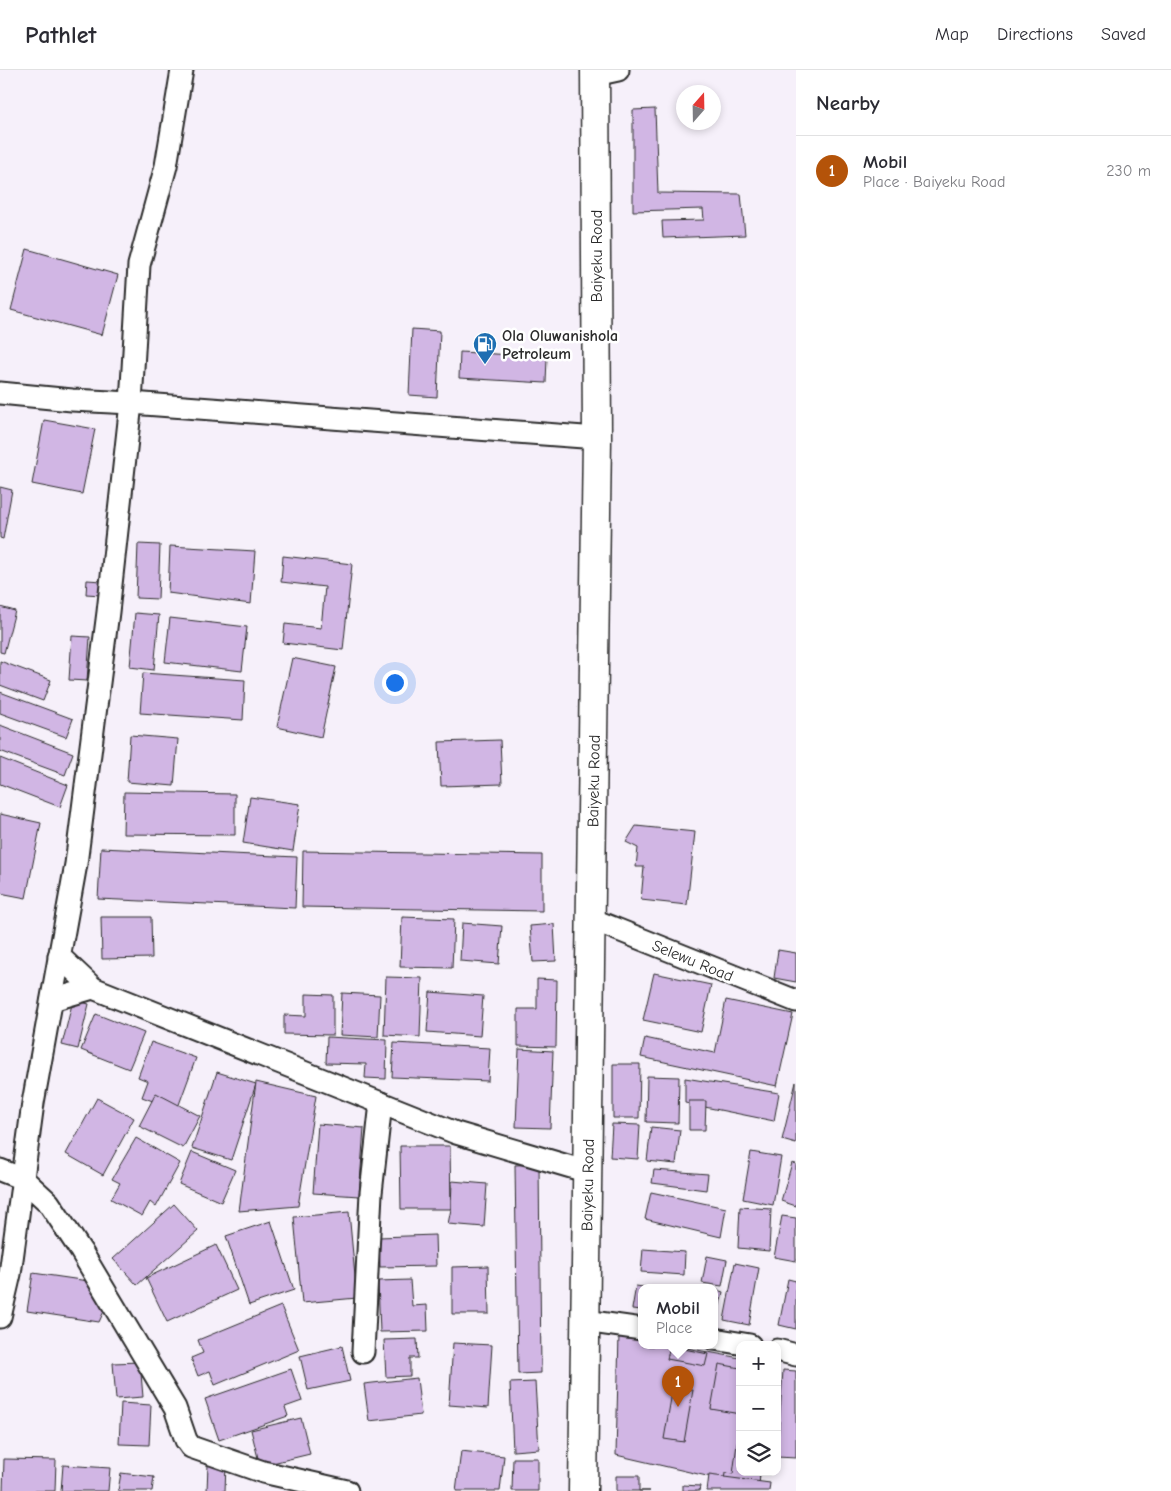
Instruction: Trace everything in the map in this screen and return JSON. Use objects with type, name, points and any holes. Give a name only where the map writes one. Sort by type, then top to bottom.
[{"type":"main road","name":"Baiyeku Road","points":[[583,1491],[603,72]]},
{"type":"street","points":[[0,1317],[10,1274],[33,1103],[76,864],[108,612],[131,403],[139,264],[166,166],[182,70]]},
{"type":"street","points":[[0,393],[72,400],[597,438]]},
{"type":"street","name":"Selewu Road","points":[[591,919],[796,1001]]},
{"type":"street","points":[[59,956],[94,988],[456,1133],[588,1172]]},
{"type":"street","points":[[52,1000],[94,988]]},
{"type":"street","points":[[362,1352],[371,1193],[381,1103]]},
{"type":"street","points":[[0,1170],[23,1179],[49,1203],[81,1251],[175,1408],[186,1440],[191,1447],[263,1472],[347,1491]]},
{"type":"street","points":[[585,1320],[638,1328]]},
{"type":"street","points":[[718,1341],[736,1343]]},
{"type":"street","points":[[781,1351],[796,1355]]},
{"type":"building","points":[[655,109],[658,193],[741,194],[745,235],[663,238],[662,221],[704,220],[703,209],[633,211],[633,110]]},
{"type":"building","points":[[27,249],[118,275],[102,335],[11,310]]},
{"type":"building","points":[[412,329],[440,331],[437,397],[409,395]]},
{"type":"building","points":[[460,352],[547,357],[546,383],[459,378]]},
{"type":"building","points":[[44,420],[95,429],[82,494],[32,484]]},
{"type":"building","points":[[0,487],[12,490],[3,539],[0,538]]},
{"type":"building","points":[[138,544],[160,545],[158,599],[136,598]]},
{"type":"building","points":[[170,546],[255,551],[251,604],[168,593]]},
{"type":"building","points":[[283,556],[352,564],[343,650],[283,643],[285,624],[321,628],[325,587],[281,582]]},
{"type":"building","points":[[87,580],[102,581],[101,595],[86,594]]},
{"type":"building","points":[[0,607],[15,611],[4,653],[0,652]]},
{"type":"building","points":[[135,613],[159,615],[154,670],[130,667]]},
{"type":"building","points":[[170,618],[247,627],[242,671],[165,662]]},
{"type":"building","points":[[72,636],[90,637],[87,681],[69,680]]},
{"type":"building","points":[[292,658],[336,667],[321,737],[277,727]]},
{"type":"building","points":[[0,661],[51,680],[43,701],[0,685]]},
{"type":"building","points":[[143,673],[245,680],[243,720],[140,713]]},
{"type":"building","points":[[0,692],[73,719],[66,737],[0,713]]},
{"type":"building","points":[[0,725],[73,753],[65,775],[0,751]]},
{"type":"building","points":[[130,735],[178,739],[174,786],[127,782]]},
{"type":"building","points":[[500,740],[502,784],[441,786],[439,742]]},
{"type":"building","points":[[0,758],[68,785],[60,807],[0,784]]},
{"type":"building","points":[[124,792],[235,794],[235,835],[123,834]]},
{"type":"building","points":[[250,797],[300,804],[293,851],[243,843]]},
{"type":"building","points":[[0,814],[41,823],[26,898],[0,893]]},
{"type":"building","points":[[636,826],[695,832],[687,905],[641,900],[644,867],[636,867],[638,848],[626,842]]},
{"type":"building","points":[[101,848],[297,857],[295,908],[98,899]]},
{"type":"building","points":[[303,851],[542,855],[542,911],[302,907]]},
{"type":"building","points":[[101,917],[151,917],[152,958],[102,959]]},
{"type":"building","points":[[402,917],[454,919],[452,968],[400,967]]},
{"type":"building","points":[[462,923],[502,926],[499,964],[460,961]]},
{"type":"building","points":[[554,924],[556,961],[533,962],[530,926]]},
{"type":"building","points":[[778,950],[796,953],[796,982],[774,978]]},
{"type":"building","points":[[654,973],[711,985],[701,1032],[643,1020]]},
{"type":"building","points":[[386,977],[422,978],[420,1037],[384,1035]]},
{"type":"building","points":[[537,979],[557,980],[556,1047],[518,1046],[518,1009],[537,1009]]},
{"type":"building","points":[[430,992],[483,996],[480,1036],[427,1032]]},
{"type":"building","points":[[342,993],[380,995],[378,1037],[340,1035]]},
{"type":"building","points":[[306,994],[333,995],[333,1035],[284,1034],[284,1015],[306,1016]]},
{"type":"building","points":[[73,1000],[89,1004],[78,1049],[62,1045]]},
{"type":"building","points":[[726,1000],[793,1014],[777,1086],[641,1057],[645,1038],[715,1053]]},
{"type":"building","points":[[96,1014],[144,1033],[129,1069],[81,1050]]},
{"type":"building","points":[[327,1037],[387,1040],[386,1079],[365,1078],[366,1064],[326,1063]]},
{"type":"building","points":[[151,1042],[196,1058],[177,1110],[142,1097],[148,1081],[138,1077]]},
{"type":"building","points":[[394,1043],[490,1048],[488,1081],[392,1077]]},
{"type":"building","points":[[519,1049],[553,1051],[550,1128],[516,1127]]},
{"type":"building","points":[[613,1064],[640,1064],[639,1118],[613,1118]]},
{"type":"building","points":[[217,1072],[256,1084],[231,1160],[192,1148]]},
{"type":"building","points":[[647,1076],[679,1077],[678,1123],[646,1122]]},
{"type":"building","points":[[685,1078],[779,1093],[774,1121],[685,1103]]},
{"type":"building","points":[[256,1082],[316,1096],[298,1206],[239,1211]]},
{"type":"building","points":[[796,1082],[796,1144],[782,1140]]},
{"type":"building","points":[[156,1093],[200,1116],[183,1148],[139,1126]]},
{"type":"building","points":[[97,1098],[134,1118],[103,1175],[66,1154]]},
{"type":"building","points":[[689,1101],[706,1101],[705,1130],[689,1130]]},
{"type":"building","points":[[318,1124],[364,1128],[359,1196],[313,1193]]},
{"type":"building","points":[[612,1124],[640,1125],[638,1159],[610,1157]]},
{"type":"building","points":[[651,1127],[680,1130],[676,1164],[647,1161]]},
{"type":"building","points":[[136,1138],[180,1163],[156,1207],[150,1202],[142,1216],[111,1199],[120,1183],[112,1179]]},
{"type":"building","points":[[400,1146],[450,1146],[451,1209],[401,1209]]},
{"type":"building","points":[[192,1152],[235,1170],[221,1202],[179,1184]]},
{"type":"building","points":[[751,1152],[781,1157],[773,1205],[743,1199]]},
{"type":"building","points":[[792,1163],[796,1164],[796,1206],[781,1201]]},
{"type":"building","points":[[539,1164],[541,1373],[518,1374],[515,1165]]},
{"type":"building","points":[[654,1170],[708,1174],[706,1190],[652,1183]]},
{"type":"building","points":[[452,1181],[487,1184],[484,1227],[448,1224],[451,1209]]},
{"type":"building","points":[[651,1192],[726,1208],[721,1237],[645,1219]]},
{"type":"building","points":[[174,1204],[198,1231],[137,1285],[113,1259]]},
{"type":"building","points":[[740,1207],[771,1209],[769,1251],[738,1248]]},
{"type":"building","points":[[349,1212],[357,1298],[302,1303],[294,1217]]},
{"type":"building","points":[[782,1216],[796,1218],[796,1261],[774,1257]]},
{"type":"building","points":[[271,1221],[294,1290],[249,1305],[226,1236]]},
{"type":"building","points":[[435,1235],[436,1266],[380,1267],[379,1237]]},
{"type":"building","points":[[216,1245],[237,1290],[167,1322],[146,1278]]},
{"type":"building","points":[[643,1249],[685,1252],[684,1275],[641,1272]]},
{"type":"building","points":[[707,1256],[727,1260],[722,1286],[702,1283]]},
{"type":"building","points":[[735,1263],[759,1268],[749,1325],[724,1320]]},
{"type":"building","points":[[488,1266],[489,1314],[452,1314],[452,1267]]},
{"type":"building","points":[[33,1273],[95,1282],[105,1309],[99,1322],[27,1311]]},
{"type":"building","points":[[788,1279],[796,1281],[796,1329],[779,1325]]},
{"type":"building","points":[[410,1280],[412,1306],[427,1305],[428,1331],[380,1332],[378,1281]]},
{"type":"building","points":[[636,1286],[638,1286],[638,1310],[632,1309]]},
{"type":"building","points":[[718,1290],[723,1292],[718,1312]]},
{"type":"building","points":[[281,1306],[299,1350],[215,1385],[210,1371],[198,1376],[191,1358],[203,1353],[198,1340]]},
{"type":"building","points":[[619,1334],[638,1338],[638,1349],[692,1349],[736,1357],[736,1476],[760,1476],[759,1487],[616,1455]]},
{"type":"building","points":[[417,1339],[418,1358],[410,1358],[410,1376],[386,1377],[384,1340]]},
{"type":"building","points":[[453,1343],[492,1345],[488,1408],[449,1405]]},
{"type":"building","points":[[342,1346],[350,1381],[308,1390],[300,1356]]},
{"type":"building","points":[[669,1349],[684,1349],[708,1354],[705,1366],[667,1359]]},
{"type":"building","points":[[140,1362],[143,1397],[116,1399],[113,1363]]},
{"type":"building","points":[[719,1364],[736,1367],[736,1413],[711,1409]]},
{"type":"building","points":[[291,1369],[302,1401],[285,1407],[288,1416],[219,1440],[205,1399]]},
{"type":"building","points":[[783,1370],[796,1371],[796,1458],[781,1457]]},
{"type":"building","points":[[417,1378],[421,1415],[369,1421],[364,1384]]},
{"type":"building","points":[[535,1382],[539,1449],[513,1451],[510,1383]]},
{"type":"building","points":[[673,1387],[693,1390],[684,1442],[664,1439]]},
{"type":"building","points":[[121,1403],[151,1405],[149,1445],[119,1444]]},
{"type":"building","points":[[301,1418],[310,1454],[260,1466],[251,1430]]},
{"type":"building","points":[[461,1451],[504,1456],[500,1491],[456,1491]]},
{"type":"building","points":[[736,1452],[736,1476],[760,1476],[759,1487],[724,1480],[725,1473],[733,1474]]},
{"type":"building","points":[[513,1458],[538,1458],[538,1491],[512,1491]]},
{"type":"building","points":[[4,1459],[56,1460],[55,1491],[3,1491]]},
{"type":"building","points":[[208,1464],[226,1464],[225,1491],[207,1491]]},
{"type":"building","points":[[63,1465],[110,1468],[108,1491],[61,1491]]},
{"type":"building","points":[[121,1473],[154,1477],[152,1491],[118,1491]]},
{"type":"building","points":[[709,1475],[770,1483],[769,1491],[707,1491]]},
{"type":"building","points":[[616,1476],[639,1476],[639,1491],[616,1491]]},
{"type":"building","points":[[683,1485],[700,1486],[699,1491],[683,1491]]},
{"type":"place","name":"Ola Oluwanishola Petroleum","points":[[485,365]]},
{"type":"place","name":"Mobil","points":[[678,1407]]}]
